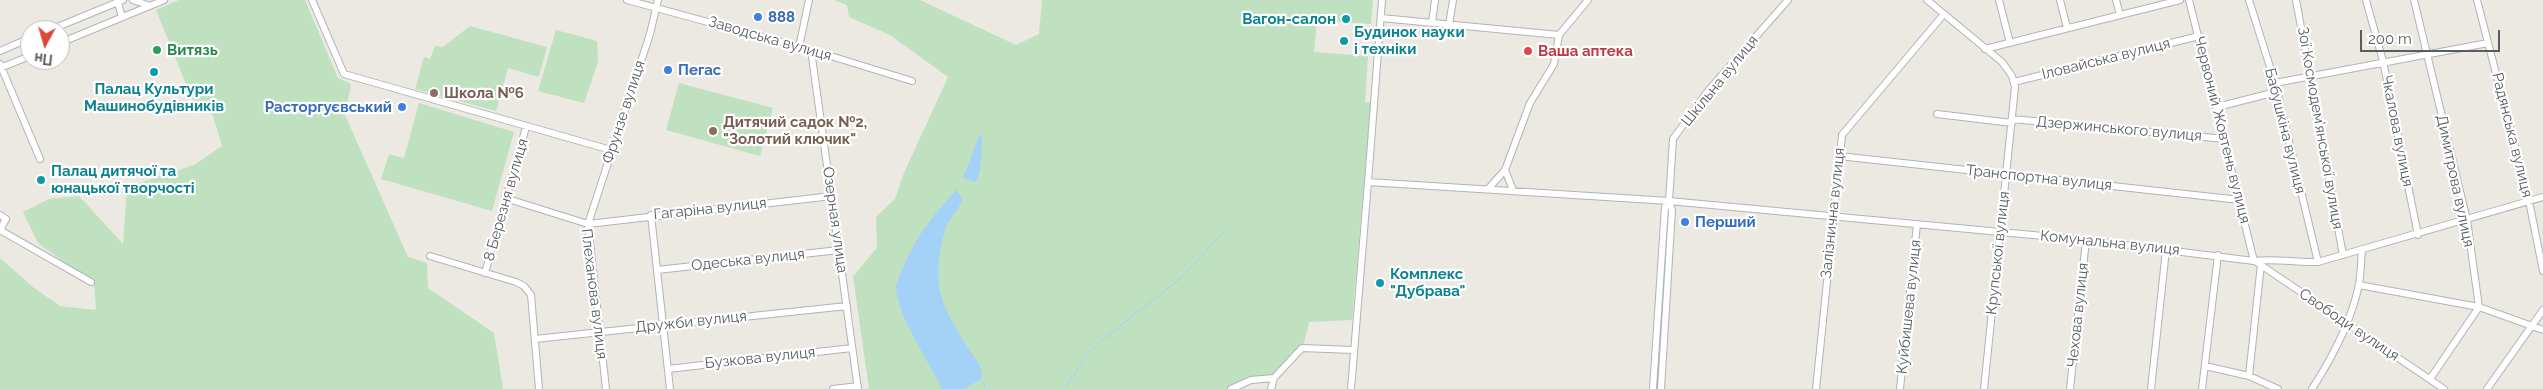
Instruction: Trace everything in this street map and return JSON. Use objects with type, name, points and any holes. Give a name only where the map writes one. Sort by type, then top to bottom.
[{"type":"street","points":[[133,0],[150,6]]},
{"type":"street","points":[[70,40],[164,0]]},
{"type":"street","points":[[312,0],[344,74],[611,150]]},
{"type":"street","name":"Заводська вулиця","points":[[627,0],[811,50],[912,81]]},
{"type":"street","name":"Фрунзе вулиця","points":[[588,224],[658,0]]},
{"type":"street","points":[[799,47],[809,0]]},
{"type":"street","points":[[1351,389],[1382,0]]},
{"type":"street","points":[[1432,23],[1435,0]]},
{"type":"street","points":[[1450,25],[1453,0]]},
{"type":"street","points":[[1488,188],[1505,170],[1530,103],[1554,64],[1559,35],[1588,0]]},
{"type":"street","name":"Шкільна вулиця","points":[[1661,389],[1672,210],[1669,201],[1673,140],[1708,91],[1788,0]]},
{"type":"street","points":[[1927,0],[2002,62],[2014,84]]},
{"type":"street","points":[[1999,0],[2010,43]]},
{"type":"street","points":[[2060,0],[2067,28]]},
{"type":"street","points":[[2116,0],[2120,15]]},
{"type":"street","points":[[1985,49],[2180,0]]},
{"type":"street","name":"Червоний Жовтень вулиця","points":[[2189,0],[2254,261]]},
{"type":"street","name":"Бабушкіна вулиця","points":[[2249,0],[2275,84],[2318,262]]},
{"type":"street","name":"Зої Космодем’янської вулиця","points":[[2296,0],[2343,255]]},
{"type":"street","name":"Чкалова вулиця","points":[[2366,0],[2383,61],[2418,234]]},
{"type":"street","name":"Димитрова вулиця","points":[[2414,0],[2467,220],[2479,307]]},
{"type":"street","name":"Радянська вулиця","points":[[2477,0],[2541,251],[2543,271]]},
{"type":"street","points":[[70,22],[119,1],[122,17]]},
{"type":"street","name":"Залізнична вулиця","points":[[1816,389],[1842,135],[1944,14]]},
{"type":"street","points":[[1381,18],[1559,35]]},
{"type":"street","name":"Іловайська вулиця","points":[[2014,84],[2199,36]]},
{"type":"street","points":[[0,51],[20,42]]},
{"type":"street","points":[[2275,84],[2311,75],[2488,42]]},
{"type":"street","name":"Озерная улица","points":[[811,50],[858,388]]},
{"type":"street","points":[[20,60],[1,67],[40,159]]},
{"type":"street","name":"Крупської вулиця","points":[[1984,389],[2007,174],[2014,84]]},
{"type":"street","points":[[2217,107],[2276,92]]},
{"type":"street","name":"Дзержинського вулиця","points":[[1937,114],[2225,139]]},
{"type":"street","name":"8 Березня вулиця","points":[[485,273],[526,127]]},
{"type":"street","name":"Транспортна вулиця","points":[[1839,156],[2240,200]]},
{"type":"street","points":[[1505,170],[1513,190]]},
{"type":"street","name":"Комунальна вулиця","points":[[1368,182],[1488,188],[1669,201],[2086,240],[2254,261],[2271,258],[2297,263],[2318,262],[2543,197]]},
{"type":"street","name":"Гагаріна вулиця","points":[[588,224],[651,215],[832,196]]},
{"type":"street","name":"Плеханова вулиця","points":[[506,198],[588,224],[606,389]]},
{"type":"street","name":"Шкільна вулиця","points":[[1653,389],[1665,207],[1669,201]]},
{"type":"street","points":[[0,215],[6,219],[0,230],[90,282]]},
{"type":"street","points":[[651,215],[670,389]]},
{"type":"street","name":"Куйбишева вулиця","points":[[1900,389],[1917,224]]},
{"type":"street","name":"Чехова вулиця","points":[[2070,389],[2086,240]]},
{"type":"street","name":"Одеська вулиця","points":[[657,270],[839,250]]},
{"type":"street","points":[[2150,389],[2166,250]]},
{"type":"street","points":[[2312,389],[2324,371],[2346,324],[2359,285],[2362,250]]},
{"type":"street","points":[[2202,389],[2218,255]]},
{"type":"street","points":[[430,256],[516,282],[528,290],[539,389]]},
{"type":"street","name":"Свободи вулиця","points":[[2254,261],[2444,389]]},
{"type":"street","points":[[2249,376],[2261,264]]},
{"type":"street","points":[[2359,285],[2479,307],[2543,330]]},
{"type":"street","name":"Дружби вулиця","points":[[534,339],[847,306]]},
{"type":"street","points":[[2430,379],[2479,307]]},
{"type":"street","points":[[2487,389],[2543,310]]},
{"type":"street","name":"Бузкова вулиця","points":[[668,368],[852,348]]},
{"type":"street","points":[[1271,389],[1274,378],[1302,348],[1353,350]]},
{"type":"street","points":[[2204,366],[2249,376],[2278,389]]},
{"type":"street","points":[[1232,389],[1251,380],[1274,378]]},
{"type":"street","points":[[833,389],[858,388]]},
{"type":"green space","points":[[179,0],[305,0],[338,78],[351,84],[345,115],[408,257],[427,263],[428,288],[494,333],[503,389],[0,389],[0,258],[34,288],[60,306],[96,310],[94,284],[38,243],[23,212],[49,199],[79,196],[123,244],[127,187],[194,165],[222,146],[213,116],[192,99],[156,10]]},
{"type":"green space","points":[[834,0],[920,0],[1016,45],[1039,34],[1042,0],[1373,0],[1371,24],[1317,21],[1314,52],[1368,56],[1365,102],[1371,103],[1352,320],[1309,322],[1303,347],[1273,375],[1241,381],[1228,389],[869,389],[853,276],[877,248],[876,217],[895,199],[904,173],[948,77],[890,35],[849,17],[847,5]]},
{"type":"green space","points":[[470,26],[547,47],[539,77],[508,68],[496,111],[415,89],[424,57],[430,59],[435,46],[443,47]]},
{"type":"green space","points":[[556,30],[597,41],[598,62],[584,103],[538,91]]},
{"type":"green space","points":[[679,83],[773,108],[760,156],[666,130]]},
{"type":"green space","points":[[419,103],[514,132],[492,211],[381,179],[389,154],[404,158]]},
{"type":"water","points":[[979,136],[982,136],[981,160],[976,182],[963,178]]},
{"type":"water","points":[[956,190],[962,197],[945,230],[938,271],[939,288],[950,317],[980,366],[982,374],[980,380],[963,389],[942,389],[908,325],[898,299],[896,287],[906,260],[918,238],[931,219]]},
{"type":"waterway","points":[[1065,389],[1084,359],[1106,337],[1181,278],[1221,235]]},
{"type":"waterway","points":[[980,380],[987,389]]},
{"type":"place","name":"888","points":[[758,17]]},
{"type":"place","name":"Вагон-салон","points":[[1346,19]]},
{"type":"place","name":"Будинок науки і техніки","points":[[1344,41]]},
{"type":"place","name":"Витязь","points":[[157,50]]},
{"type":"place","name":"Ваша аптека","points":[[1528,51]]},
{"type":"place","name":"Пегас","points":[[668,70]]},
{"type":"place","name":"Палац Культури Машинобудівників","points":[[154,72]]},
{"type":"place","name":"Школа №6","points":[[434,93]]},
{"type":"place","name":"Расторгуєвський","points":[[402,107]]},
{"type":"place","name":"Дитячий садок №2, \"Золотий ключик\"","points":[[713,131]]},
{"type":"place","name":"Палац дитячої та юнацької творчості","points":[[41,180]]},
{"type":"place","name":"Перший","points":[[1685,222]]},
{"type":"place","name":"Комплекс \"Дубрава\"","points":[[1380,283]]}]
